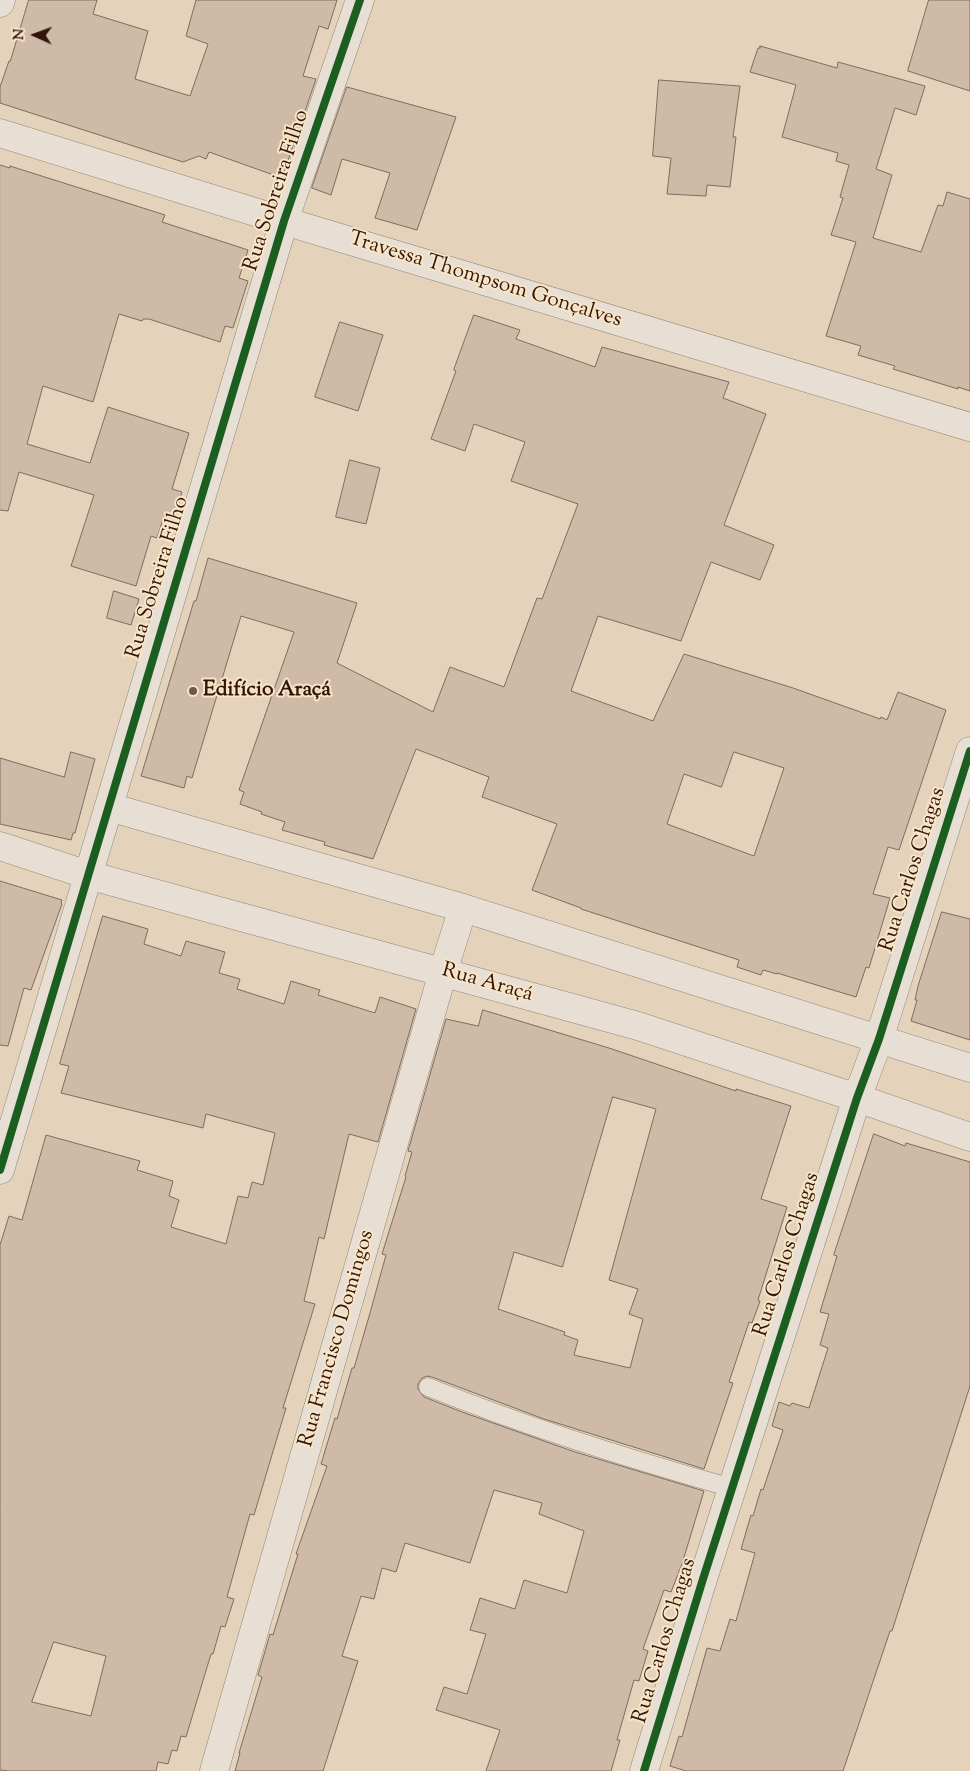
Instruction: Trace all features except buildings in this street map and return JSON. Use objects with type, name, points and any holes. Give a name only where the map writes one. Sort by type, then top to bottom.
[{"type":"street","name":"Rua Sobreira Filho","points":[[0,1170],[284,221],[360,0]]},
{"type":"street","name":"Travessa Thompsom Gonçalves","points":[[0,133],[284,221],[970,426]]},
{"type":"street","name":"Rua Carlos Chagas","points":[[644,1771],[732,1488],[857,1098],[879,1038],[970,751]]},
{"type":"street","points":[[109,807],[464,908],[970,1068]]},
{"type":"street","name":"Rua Araçá","points":[[0,846],[88,875],[638,1026],[970,1137]]},
{"type":"street","name":"Rua Francisco Domingos","points":[[214,1771],[443,972],[464,908]]},
{"type":"lane","points":[[428,1387],[478,1407],[619,1456],[732,1488]]},
{"type":"cycle path","points":[[0,1170],[284,221],[360,0]]},
{"type":"cycle path","points":[[644,1771],[703,1579],[857,1098],[879,1039],[970,751]]},
{"type":"place","name":"Edifício Araçá","points":[[193,691]]}]
